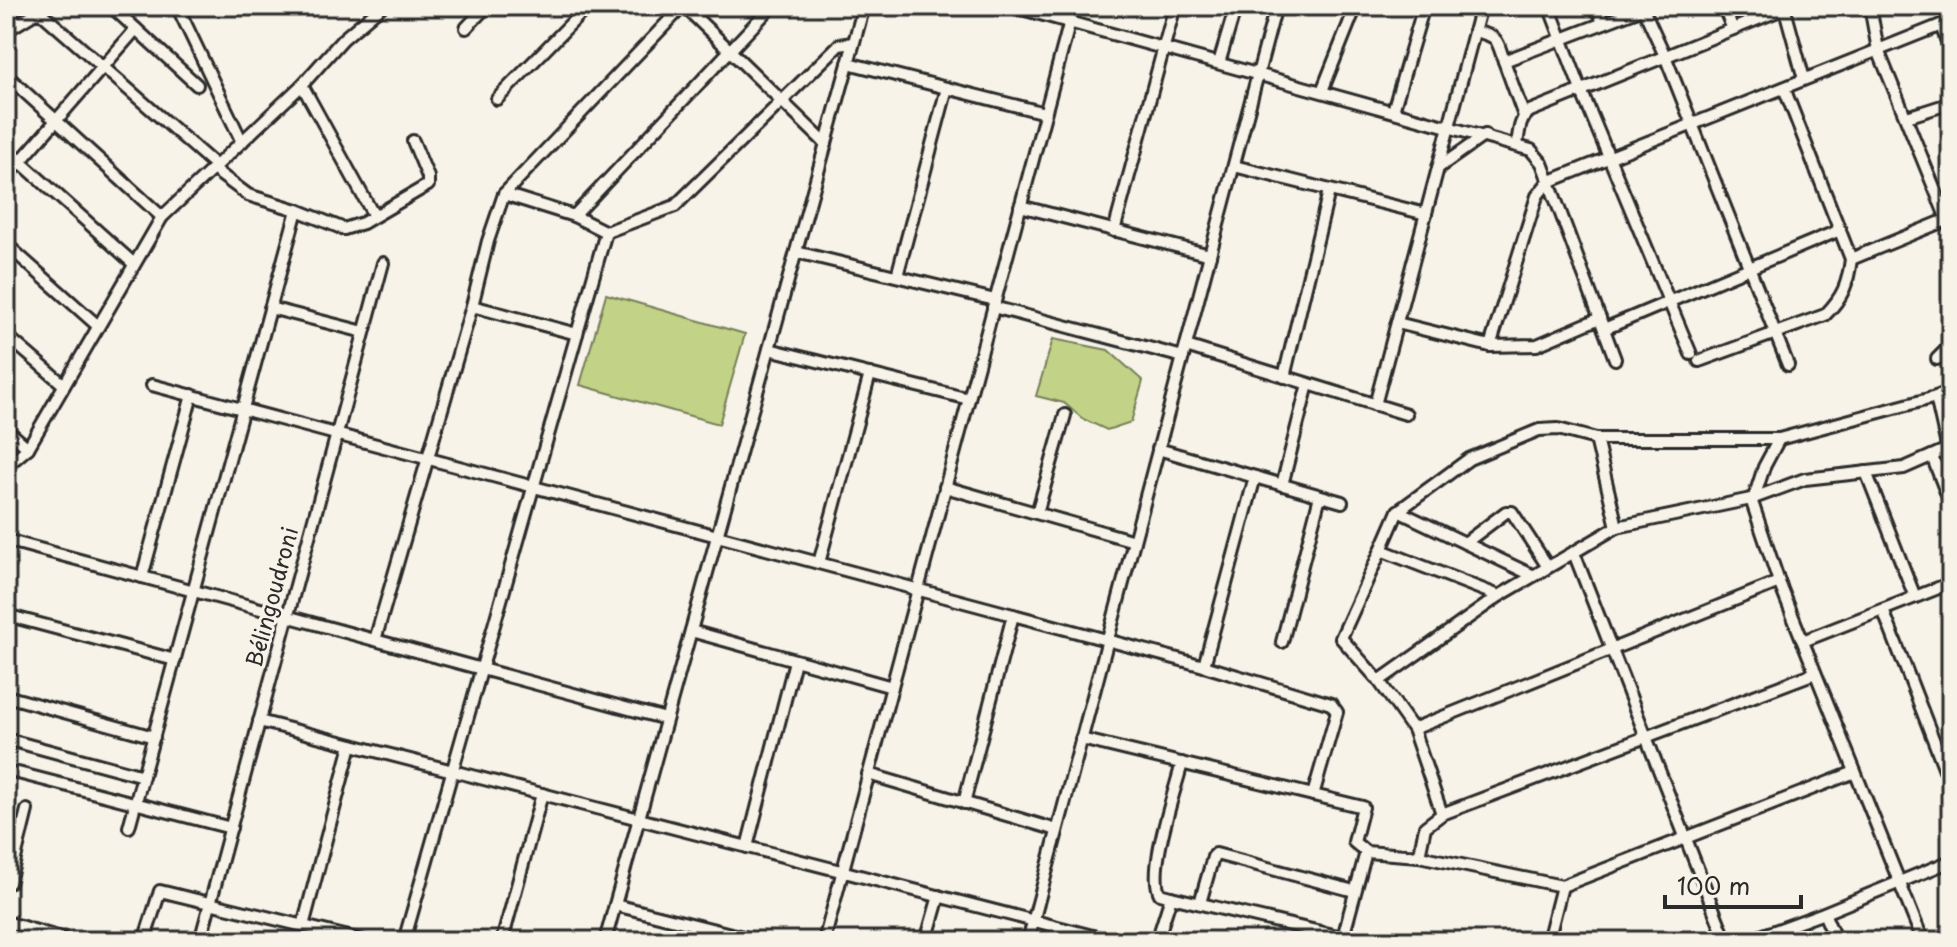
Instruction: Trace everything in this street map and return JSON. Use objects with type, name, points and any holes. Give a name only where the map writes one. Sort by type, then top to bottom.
[{"type":"street","points":[[111,6],[197,85]]},
{"type":"street","points":[[177,6],[242,142]]},
{"type":"street","points":[[6,460],[15,459],[28,448],[162,217],[302,85],[343,39],[382,6]]},
{"type":"street","points":[[466,28],[487,6]]},
{"type":"street","points":[[497,99],[588,6]]},
{"type":"street","points":[[375,640],[504,194],[684,6],[826,144]]},
{"type":"street","points":[[574,216],[772,6]]},
{"type":"street","points":[[605,941],[864,6]]},
{"type":"street","points":[[1011,6],[1531,150],[1537,156],[1548,182],[1615,359]]},
{"type":"street","points":[[824,941],[1074,6]]},
{"type":"street","points":[[1114,231],[1175,6]]},
{"type":"street","points":[[1219,63],[1236,6]]},
{"type":"street","points":[[1028,941],[1276,6]]},
{"type":"street","points":[[1322,91],[1356,6]]},
{"type":"street","points":[[1393,111],[1424,6]]},
{"type":"street","points":[[1375,405],[1481,6]]},
{"type":"street","points":[[1549,6],[1668,302],[1695,357],[1825,315],[1839,301],[1847,285],[1851,259],[1784,88]]},
{"type":"street","points":[[1597,6],[1603,23]]},
{"type":"street","points":[[1723,6],[1733,29]]},
{"type":"street","points":[[1851,259],[1950,222],[1878,50],[1870,6]]},
{"type":"street","points":[[1504,61],[1643,7],[1788,365]]},
{"type":"street","points":[[1524,116],[1784,7],[1804,79]]},
{"type":"street","points":[[6,31],[43,8],[104,67],[248,195],[344,229],[374,216],[428,185],[428,177],[413,141]]},
{"type":"street","points":[[1490,346],[1537,196],[1548,182],[1946,23],[1951,53]]},
{"type":"street","points":[[6,178],[136,29]]},
{"type":"street","points":[[1474,31],[1494,37],[1499,42],[1524,116],[1517,145]]},
{"type":"street","points":[[504,194],[574,216],[606,232],[675,206],[839,45],[853,43]]},
{"type":"street","points":[[848,63],[1045,113]]},
{"type":"street","points":[[6,75],[162,217]]},
{"type":"street","points":[[302,85],[374,216]]},
{"type":"street","points":[[897,276],[947,88]]},
{"type":"street","points":[[1907,117],[1951,103]]},
{"type":"street","points":[[1438,168],[1485,135]]},
{"type":"street","points":[[6,149],[134,264]]},
{"type":"street","points":[[1234,166],[1426,214]]},
{"type":"street","points":[[1284,377],[1329,191]]},
{"type":"street","points":[[1020,206],[1210,255]]},
{"type":"street","points":[[129,827],[297,210]]},
{"type":"street","points":[[1604,329],[1840,230]]},
{"type":"street","points":[[404,941],[606,232]]},
{"type":"street","points":[[6,244],[98,326]]},
{"type":"street","points":[[796,252],[1284,377],[1406,414]]},
{"type":"street","name":"Bélingoudroni","points":[[200,941],[383,263]]},
{"type":"street","points":[[472,306],[577,334]]},
{"type":"street","points":[[270,308],[364,332]]},
{"type":"street","points":[[1397,323],[1490,346],[1537,345],[1600,318]]},
{"type":"street","points":[[6,335],[64,385]]},
{"type":"street","points":[[1937,359],[1951,345]]},
{"type":"street","points":[[769,349],[969,399]]},
{"type":"street","points":[[819,563],[870,374]]},
{"type":"street","points":[[1282,485],[1308,384]]},
{"type":"street","points":[[152,385],[1108,640],[1331,704],[1337,712],[1313,795]]},
{"type":"street","points":[[1442,814],[1413,729],[1379,681],[1341,638],[1398,511],[1469,459],[1539,430],[1558,429],[1596,439],[1779,439],[1951,391]]},
{"type":"street","points":[[142,577],[192,395]]},
{"type":"street","points":[[1379,681],[1499,596],[1617,527],[1752,498],[1805,479],[1904,468],[1945,450],[1947,446],[1936,397]]},
{"type":"street","points":[[1037,513],[1065,415]]},
{"type":"street","points":[[6,429],[28,448]]},
{"type":"street","points":[[1596,439],[1617,527]]},
{"type":"street","points":[[1779,439],[1752,498],[1779,582],[1923,941]]},
{"type":"street","points":[[1158,449],[1342,502]]},
{"type":"street","points":[[1932,456],[1951,505]]},
{"type":"street","points":[[1866,472],[1915,597]]},
{"type":"street","points":[[1204,666],[1255,477]]},
{"type":"street","points":[[945,487],[1134,541]]},
{"type":"street","points":[[1282,642],[1320,496]]},
{"type":"street","points":[[1398,511],[1532,575]]},
{"type":"street","points":[[1465,543],[1506,512],[1512,512],[1548,567]]},
{"type":"street","points":[[6,540],[666,719]]},
{"type":"street","points":[[1381,550],[1499,596]]},
{"type":"street","points":[[1574,553],[1726,941]]},
{"type":"street","points":[[1413,729],[1779,582]]},
{"type":"street","points":[[1803,641],[1951,583]]},
{"type":"street","points":[[1883,610],[1951,785]]},
{"type":"street","points":[[6,615],[175,660]]},
{"type":"street","points":[[964,803],[1013,615]]},
{"type":"street","points":[[691,631],[892,687]]},
{"type":"street","points":[[747,847],[795,661]]},
{"type":"street","points":[[1419,856],[1425,827],[1442,814],[1815,673]]},
{"type":"street","points":[[6,696],[154,737]]},
{"type":"street","points":[[259,721],[1112,941]]},
{"type":"street","points":[[6,739],[143,776]]},
{"type":"street","points":[[1081,739],[1363,807],[1354,842],[1366,852],[1419,856],[1562,886],[1855,772]]},
{"type":"street","points":[[303,926],[351,745]]},
{"type":"street","points":[[1182,763],[1161,844],[1155,880],[1160,894],[1359,941]]},
{"type":"street","points":[[18,773],[231,828]]},
{"type":"street","points":[[868,774],[1057,830]]},
{"type":"street","points":[[502,941],[542,794]]},
{"type":"street","points":[[6,884],[9,883],[27,810]]},
{"type":"street","points":[[1343,939],[1366,852]]},
{"type":"street","points":[[1200,903],[1216,854],[1354,891]]},
{"type":"street","points":[[1747,941],[1951,861]]},
{"type":"street","points":[[1548,941],[1562,886]]},
{"type":"street","points":[[144,941],[160,891],[365,941]]},
{"type":"street","points":[[926,941],[939,896]]},
{"type":"street","points":[[1157,941],[1171,897]]},
{"type":"street","points":[[615,905],[715,936],[759,941]]},
{"type":"street","points":[[1824,913],[1836,941]]},
{"type":"street","points":[[6,922],[71,941]]},
{"type":"green space","points":[[606,294],[745,334],[719,424],[580,385]]},
{"type":"green space","points":[[1053,339],[1108,350],[1143,381],[1131,422],[1107,430],[1083,419],[1064,403],[1036,396]]}]
